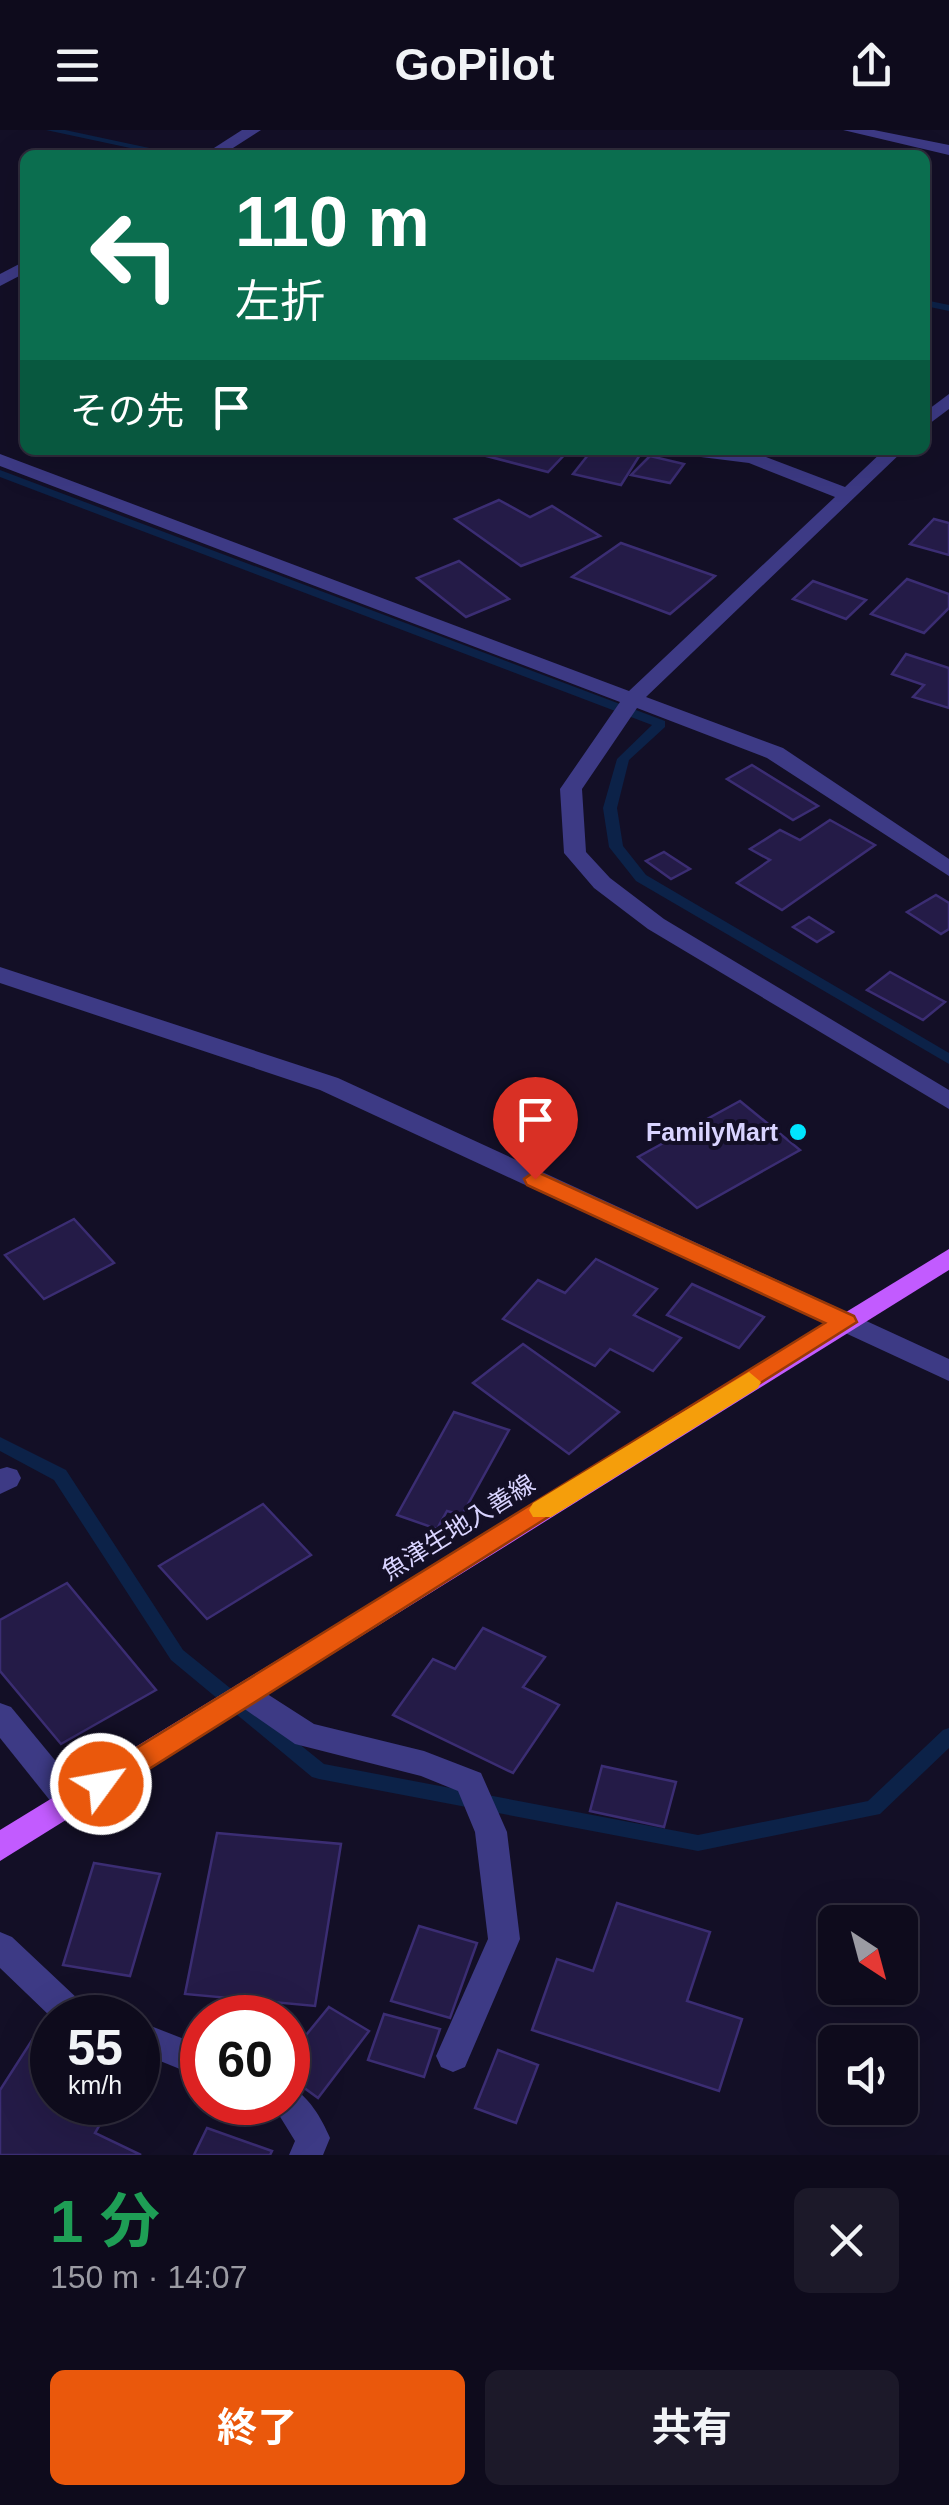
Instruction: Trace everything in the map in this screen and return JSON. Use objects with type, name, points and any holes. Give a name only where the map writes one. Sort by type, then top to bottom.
[{"type":"main road","name":"魚津生地入善線","points":[[0,1847],[949,1258]]},
{"type":"street","points":[[219,150],[253,130]]},
{"type":"street","points":[[850,130],[949,150]]},
{"type":"street","points":[[930,417],[949,399]]},
{"type":"street","points":[[730,455],[753,458],[848,496]]},
{"type":"street","points":[[891,455],[634,697],[572,789],[575,853],[602,883],[656,924],[949,1101]]},
{"type":"street","points":[[0,460],[775,753],[949,869]]},
{"type":"street","points":[[0,975],[329,1084],[949,1371]]},
{"type":"street","points":[[247,1694],[306,1735],[424,1764],[470,1782],[491,1832],[504,1939],[453,2056]]},
{"type":"street","points":[[0,1716],[72,1802]]},
{"type":"street","points":[[0,1947],[52,1995]]},
{"type":"street","points":[[304,2125],[313,2138],[306,2155]]},
{"type":"building","points":[[483,455],[564,455],[548,472]]},
{"type":"building","points":[[588,455],[640,455],[621,485],[573,474]]},
{"type":"building","points":[[650,456],[684,464],[670,483],[631,475]]},
{"type":"building","points":[[499,500],[530,517],[552,506],[600,536],[521,566],[455,519]]},
{"type":"building","points":[[934,519],[949,523],[949,555],[910,544]]},
{"type":"building","points":[[621,543],[715,576],[670,614],[572,577]]},
{"type":"building","points":[[459,561],[509,599],[466,617],[417,578]]},
{"type":"building","points":[[907,579],[949,594],[949,608],[924,633],[871,614]]},
{"type":"building","points":[[813,581],[866,600],[846,619],[793,599]]},
{"type":"building","points":[[906,654],[949,668],[949,708],[913,697],[924,685],[892,674]]},
{"type":"building","points":[[752,765],[818,806],[793,820],[727,779]]},
{"type":"building","points":[[830,820],[875,845],[782,910],[737,883],[770,860],[750,849],[780,830],[800,840]]},
{"type":"building","points":[[664,852],[690,869],[671,879],[646,861]]},
{"type":"building","points":[[936,895],[949,903],[949,929],[941,934],[907,912]]},
{"type":"building","points":[[809,917],[833,932],[817,942],[793,927]]},
{"type":"building","points":[[890,972],[945,1002],[923,1020],[867,990]]},
{"type":"building","points":[[740,1101],[800,1150],[697,1208],[638,1157]]},
{"type":"building","points":[[74,1219],[114,1263],[44,1299],[5,1255]]},
{"type":"building","points":[[596,1259],[657,1289],[634,1315],[681,1338],[653,1371],[610,1349],[595,1366],[503,1319],[538,1280],[565,1293]]},
{"type":"building","points":[[692,1284],[764,1317],[739,1348],[667,1315]]},
{"type":"building","points":[[523,1344],[619,1412],[569,1454],[473,1383]]},
{"type":"building","points":[[454,1412],[509,1430],[462,1515],[447,1511],[437,1529],[397,1515]]},
{"type":"building","points":[[263,1504],[311,1555],[207,1619],[159,1566]]},
{"type":"building","points":[[67,1583],[156,1690],[61,1744],[0,1671],[0,1620]]},
{"type":"building","points":[[483,1628],[545,1657],[523,1687],[559,1705],[513,1773],[393,1715],[433,1659],[455,1669]]},
{"type":"building","points":[[602,1766],[676,1782],[664,1827],[590,1811]]},
{"type":"building","points":[[217,1833],[341,1844],[315,2006],[310,2006],[310,1995],[185,1994]]},
{"type":"building","points":[[94,1863],[160,1874],[130,1976],[63,1965]]},
{"type":"building","points":[[617,1903],[710,1932],[687,2001],[742,2019],[719,2091],[532,2030],[557,1959],[593,1971]]},
{"type":"building","points":[[419,1926],[477,1943],[450,2018],[391,2001]]},
{"type":"building","points":[[329,2007],[369,2031],[318,2098],[310,2092],[310,2030]]},
{"type":"building","points":[[384,2014],[440,2029],[424,2077],[368,2060]]},
{"type":"building","points":[[30,2043],[30,2125],[100,2125],[95,2133],[141,2155],[0,2155],[0,2090]]},
{"type":"building","points":[[498,2050],[538,2065],[516,2123],[475,2108]]},
{"type":"building","points":[[207,2128],[272,2151],[270,2155],[194,2155]]},
{"type":"waterway","points":[[51,130],[152,150]]},
{"type":"waterway","points":[[930,304],[949,308]]},
{"type":"waterway","points":[[0,473],[661,724],[623,759],[610,808],[616,847],[641,878],[949,1059]]},
{"type":"waterway","points":[[0,1443],[60,1475],[177,1655],[319,1771],[698,1843],[873,1808],[949,1736]]},
{"type":"slow traffic","points":[[542,1510],[749,1382]]},
{"type":"place","name":"FamilyMart","points":[[798,1132]]},
{"type":"route","points":[[101,1784],[845,1322],[535,1179]]}]
